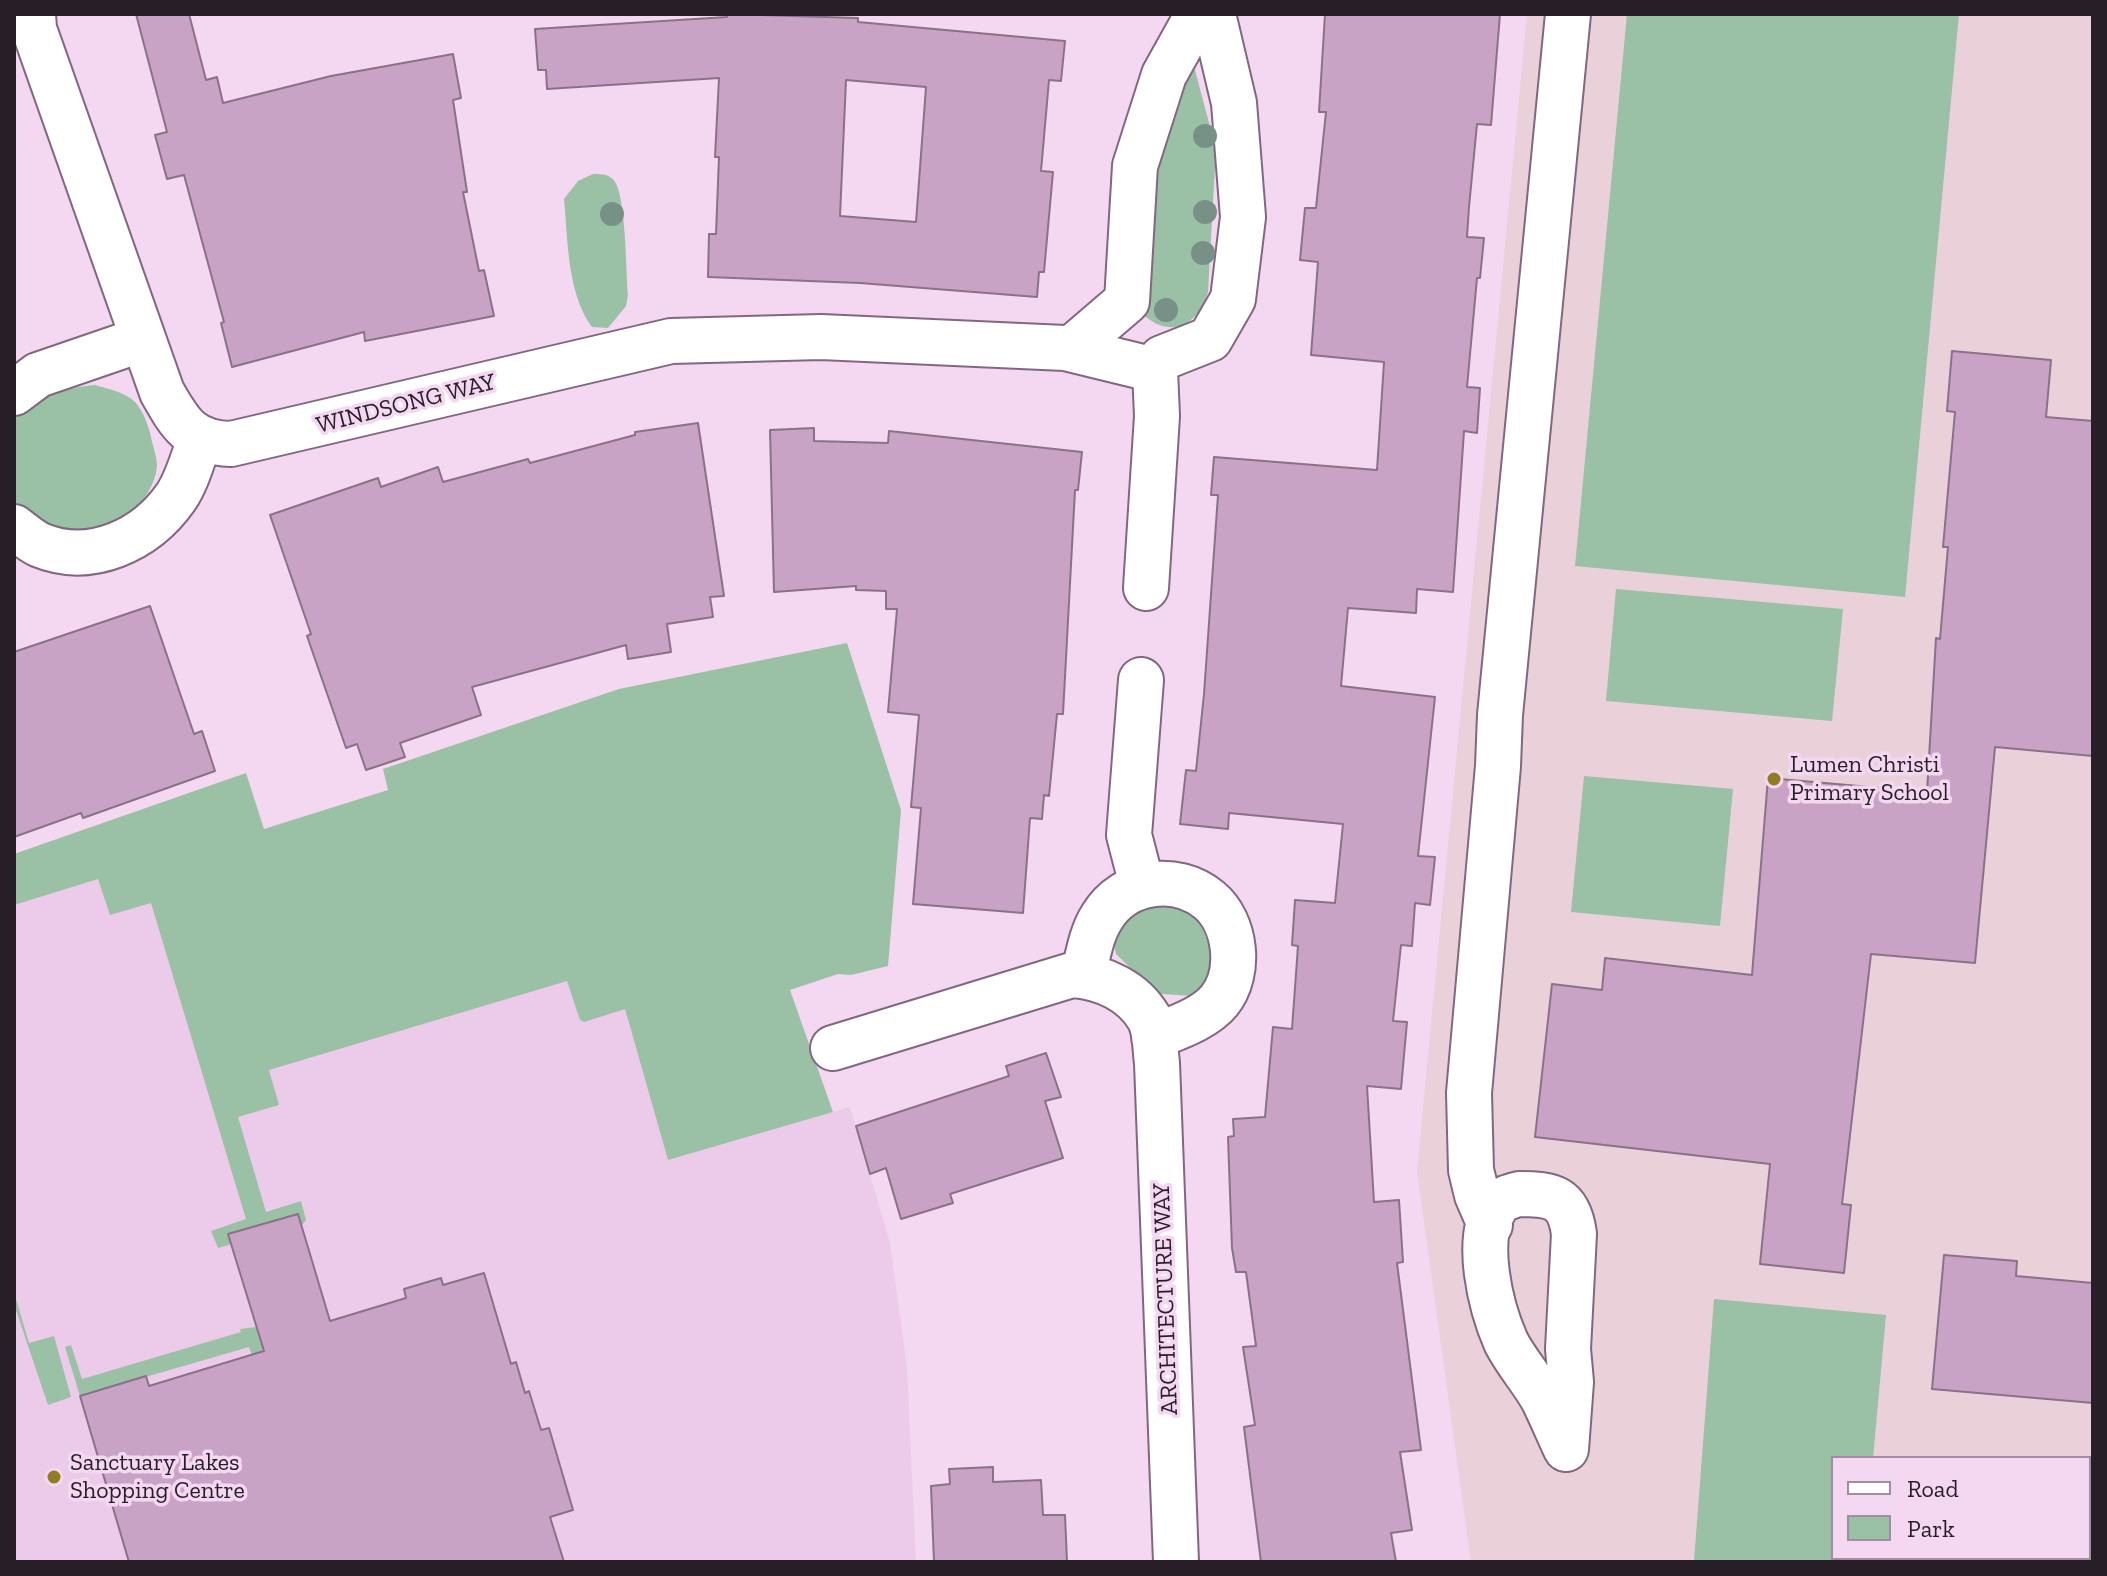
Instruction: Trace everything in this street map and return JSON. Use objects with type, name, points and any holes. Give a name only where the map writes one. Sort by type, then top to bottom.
[{"type":"street","points":[[14,527],[38,545],[64,552],[89,552],[112,547],[139,535],[161,517],[178,494],[200,439],[186,429],[168,403],[34,29],[33,14]]},
{"type":"street","points":[[1146,588],[1158,364],[1127,301],[1135,166],[1164,75],[1198,14]]},
{"type":"street","points":[[1158,364],[1210,339],[1233,299],[1243,217],[1234,103],[1213,14]]},
{"type":"street","points":[[1490,1225],[1496,1206],[1505,1198],[1519,1194],[1554,1198],[1565,1204],[1572,1215],[1574,1234],[1568,1349],[1571,1382],[1566,1449],[1542,1398],[1508,1345],[1496,1316],[1485,1262],[1490,1225],[1471,1170],[1469,1093],[1500,715],[1568,14]]},
{"type":"street","points":[[1071,349],[1127,301]]},
{"type":"street","name":"WINDSONG WAY","points":[[200,439],[214,444],[257,440],[671,341],[821,337],[1071,349],[1158,364]]},
{"type":"street","points":[[14,393],[38,375],[143,339]]},
{"type":"street","points":[[1141,680],[1129,835],[1142,885]]},
{"type":"street","points":[[1083,976],[1094,934],[1102,916],[1117,899],[1142,885],[1165,883],[1191,889],[1208,899],[1221,912],[1233,948],[1229,983],[1218,1002],[1187,1023],[1154,1037]]},
{"type":"street","name":"ARCHITECTURE WAY","points":[[833,1048],[1060,978],[1083,976],[1104,981],[1122,990],[1150,1020],[1154,1037],[1176,1562]]},
{"type":"shaded area","name":"Lumen Christi Primary School","points":[[1527,14],[2093,14],[2093,1562],[1471,1562],[1417,1171]]},
{"type":"shaded area","points":[[14,854],[611,960],[668,1160],[850,1107],[890,1243],[907,1368],[916,1562],[14,1562]]},
{"type":"green space","points":[[1627,14],[1959,14],[1905,597],[1575,566]]},
{"type":"green space","points":[[1192,59],[1216,149],[1208,292],[1192,319],[1184,325],[1166,327],[1148,319],[1134,303],[1139,170]]},
{"type":"green space","points":[[593,174],[603,174],[615,182],[623,219],[628,295],[626,306],[608,328],[592,327],[584,313],[573,282],[568,249],[564,199],[578,181]]},
{"type":"green space","points":[[95,385],[126,396],[141,411],[156,460],[153,482],[134,510],[104,529],[71,534],[55,531],[38,523],[14,504],[14,418],[40,398],[62,390]]},
{"type":"green space","points":[[1616,589],[1843,609],[1832,721],[1606,701]]},
{"type":"green space","points":[[847,643],[901,810],[888,966],[851,975],[838,974],[790,990],[833,1112],[668,1160],[625,1009],[584,1022],[580,1020],[567,981],[269,1070],[279,1105],[238,1117],[266,1212],[301,1201],[306,1220],[303,1224],[218,1248],[211,1231],[246,1219],[151,903],[110,915],[98,879],[14,905],[14,854],[246,773],[264,829],[388,790],[383,769],[619,689]]},
{"type":"green space","points":[[1584,776],[1733,789],[1720,926],[1571,912]]},
{"type":"green space","points":[[1175,904],[1199,921],[1212,945],[1211,971],[1194,996],[1154,991],[1116,954],[1113,940],[1133,907]]},
{"type":"green space","points":[[14,1292],[29,1343],[54,1336],[71,1397],[48,1405],[14,1304]]},
{"type":"green space","points":[[1714,1299],[1886,1315],[1873,1456],[1831,1456],[1831,1560],[1864,1562],[1694,1561]]},
{"type":"green space","points":[[256,1327],[273,1355],[254,1361],[249,1347],[80,1396],[65,1347],[71,1345],[82,1379],[241,1332],[240,1329]]},
{"type":"building","points":[[136,14],[189,14],[206,80],[217,77],[223,103],[331,76],[453,54],[461,98],[453,100],[467,192],[463,192],[479,271],[484,270],[494,316],[365,341],[364,332],[232,367],[221,323],[224,322],[184,175],[167,179],[155,135],[167,132]]},
{"type":"building","points":[[727,14],[858,18],[858,22],[1065,41],[1061,81],[1049,80],[1041,171],[1053,172],[1044,272],[1039,272],[1037,297],[860,283],[708,277],[709,234],[716,234],[719,157],[715,157],[719,78],[547,89],[546,70],[538,70],[535,29],[727,17]],"holes":[[[846,80],[926,87],[916,222],[840,216]]]},
{"type":"building","points":[[1325,14],[1500,14],[1491,125],[1477,124],[1469,207],[1467,237],[1484,238],[1480,278],[1477,278],[1467,387],[1480,388],[1477,433],[1464,431],[1453,592],[1417,589],[1416,613],[1348,608],[1341,686],[1435,697],[1418,856],[1435,857],[1430,905],[1415,903],[1412,946],[1401,945],[1393,1021],[1407,1022],[1401,1089],[1367,1086],[1374,1202],[1399,1200],[1403,1262],[1397,1263],[1421,1450],[1400,1452],[1412,1530],[1391,1533],[1396,1562],[1261,1562],[1244,1427],[1255,1425],[1243,1347],[1256,1346],[1246,1272],[1236,1272],[1232,1248],[1228,1137],[1234,1136],[1233,1119],[1265,1117],[1273,1027],[1292,1029],[1298,946],[1292,945],[1295,900],[1335,903],[1343,824],[1229,813],[1228,829],[1180,824],[1186,770],[1196,771],[1204,694],[1218,495],[1211,495],[1214,457],[1377,470],[1384,362],[1311,355],[1318,262],[1300,260],[1305,208],[1316,208],[1326,112],[1319,112]]},
{"type":"building","points":[[1952,351],[2051,360],[2046,417],[2093,421],[2093,756],[1995,747],[1975,963],[1871,954],[1842,1204],[1851,1205],[1844,1273],[1760,1264],[1770,1164],[1535,1137],[1552,984],[1602,990],[1605,958],[1752,975],[1768,778],[1927,792],[1936,638],[1940,639],[1948,547],[1943,547],[1955,412],[1947,411]]},
{"type":"building","points":[[698,423],[724,596],[710,597],[713,617],[667,624],[671,652],[628,659],[626,645],[472,687],[481,715],[400,743],[405,757],[366,770],[357,744],[346,748],[270,515],[378,478],[381,487],[438,467],[443,482],[528,459],[530,463],[635,435],[635,432]]},
{"type":"building","points":[[814,428],[814,441],[888,443],[889,431],[1082,452],[1078,490],[1075,490],[1063,714],[1057,714],[1049,796],[1044,795],[1042,819],[1030,818],[1023,913],[913,904],[921,808],[911,807],[919,715],[888,712],[897,609],[886,609],[886,591],[856,590],[856,586],[774,592],[770,430]]},
{"type":"building","points":[[150,606],[194,734],[202,731],[215,771],[83,818],[81,813],[14,837],[14,652]]},
{"type":"building","points":[[1046,1053],[1061,1097],[1045,1101],[1063,1158],[950,1194],[953,1203],[901,1219],[886,1168],[870,1174],[856,1126],[1009,1076],[1006,1066]]},
{"type":"building","points":[[298,1214],[330,1321],[406,1298],[404,1289],[441,1278],[443,1285],[484,1273],[511,1364],[516,1362],[541,1430],[549,1428],[573,1510],[550,1517],[564,1562],[129,1562],[80,1396],[146,1376],[149,1386],[264,1351],[228,1234]]},
{"type":"building","points":[[1944,1255],[2017,1261],[2016,1276],[2093,1283],[2093,1403],[1932,1389]]},
{"type":"building","points":[[993,1467],[993,1482],[1041,1480],[1043,1515],[1065,1515],[1067,1562],[934,1562],[931,1486],[950,1484],[949,1469]]},
{"type":"place","name":"Lumen Christi Primary School","points":[[1774,779]]},
{"type":"place","name":"Sanctuary Lakes Shopping Centre","points":[[54,1477]]}]
